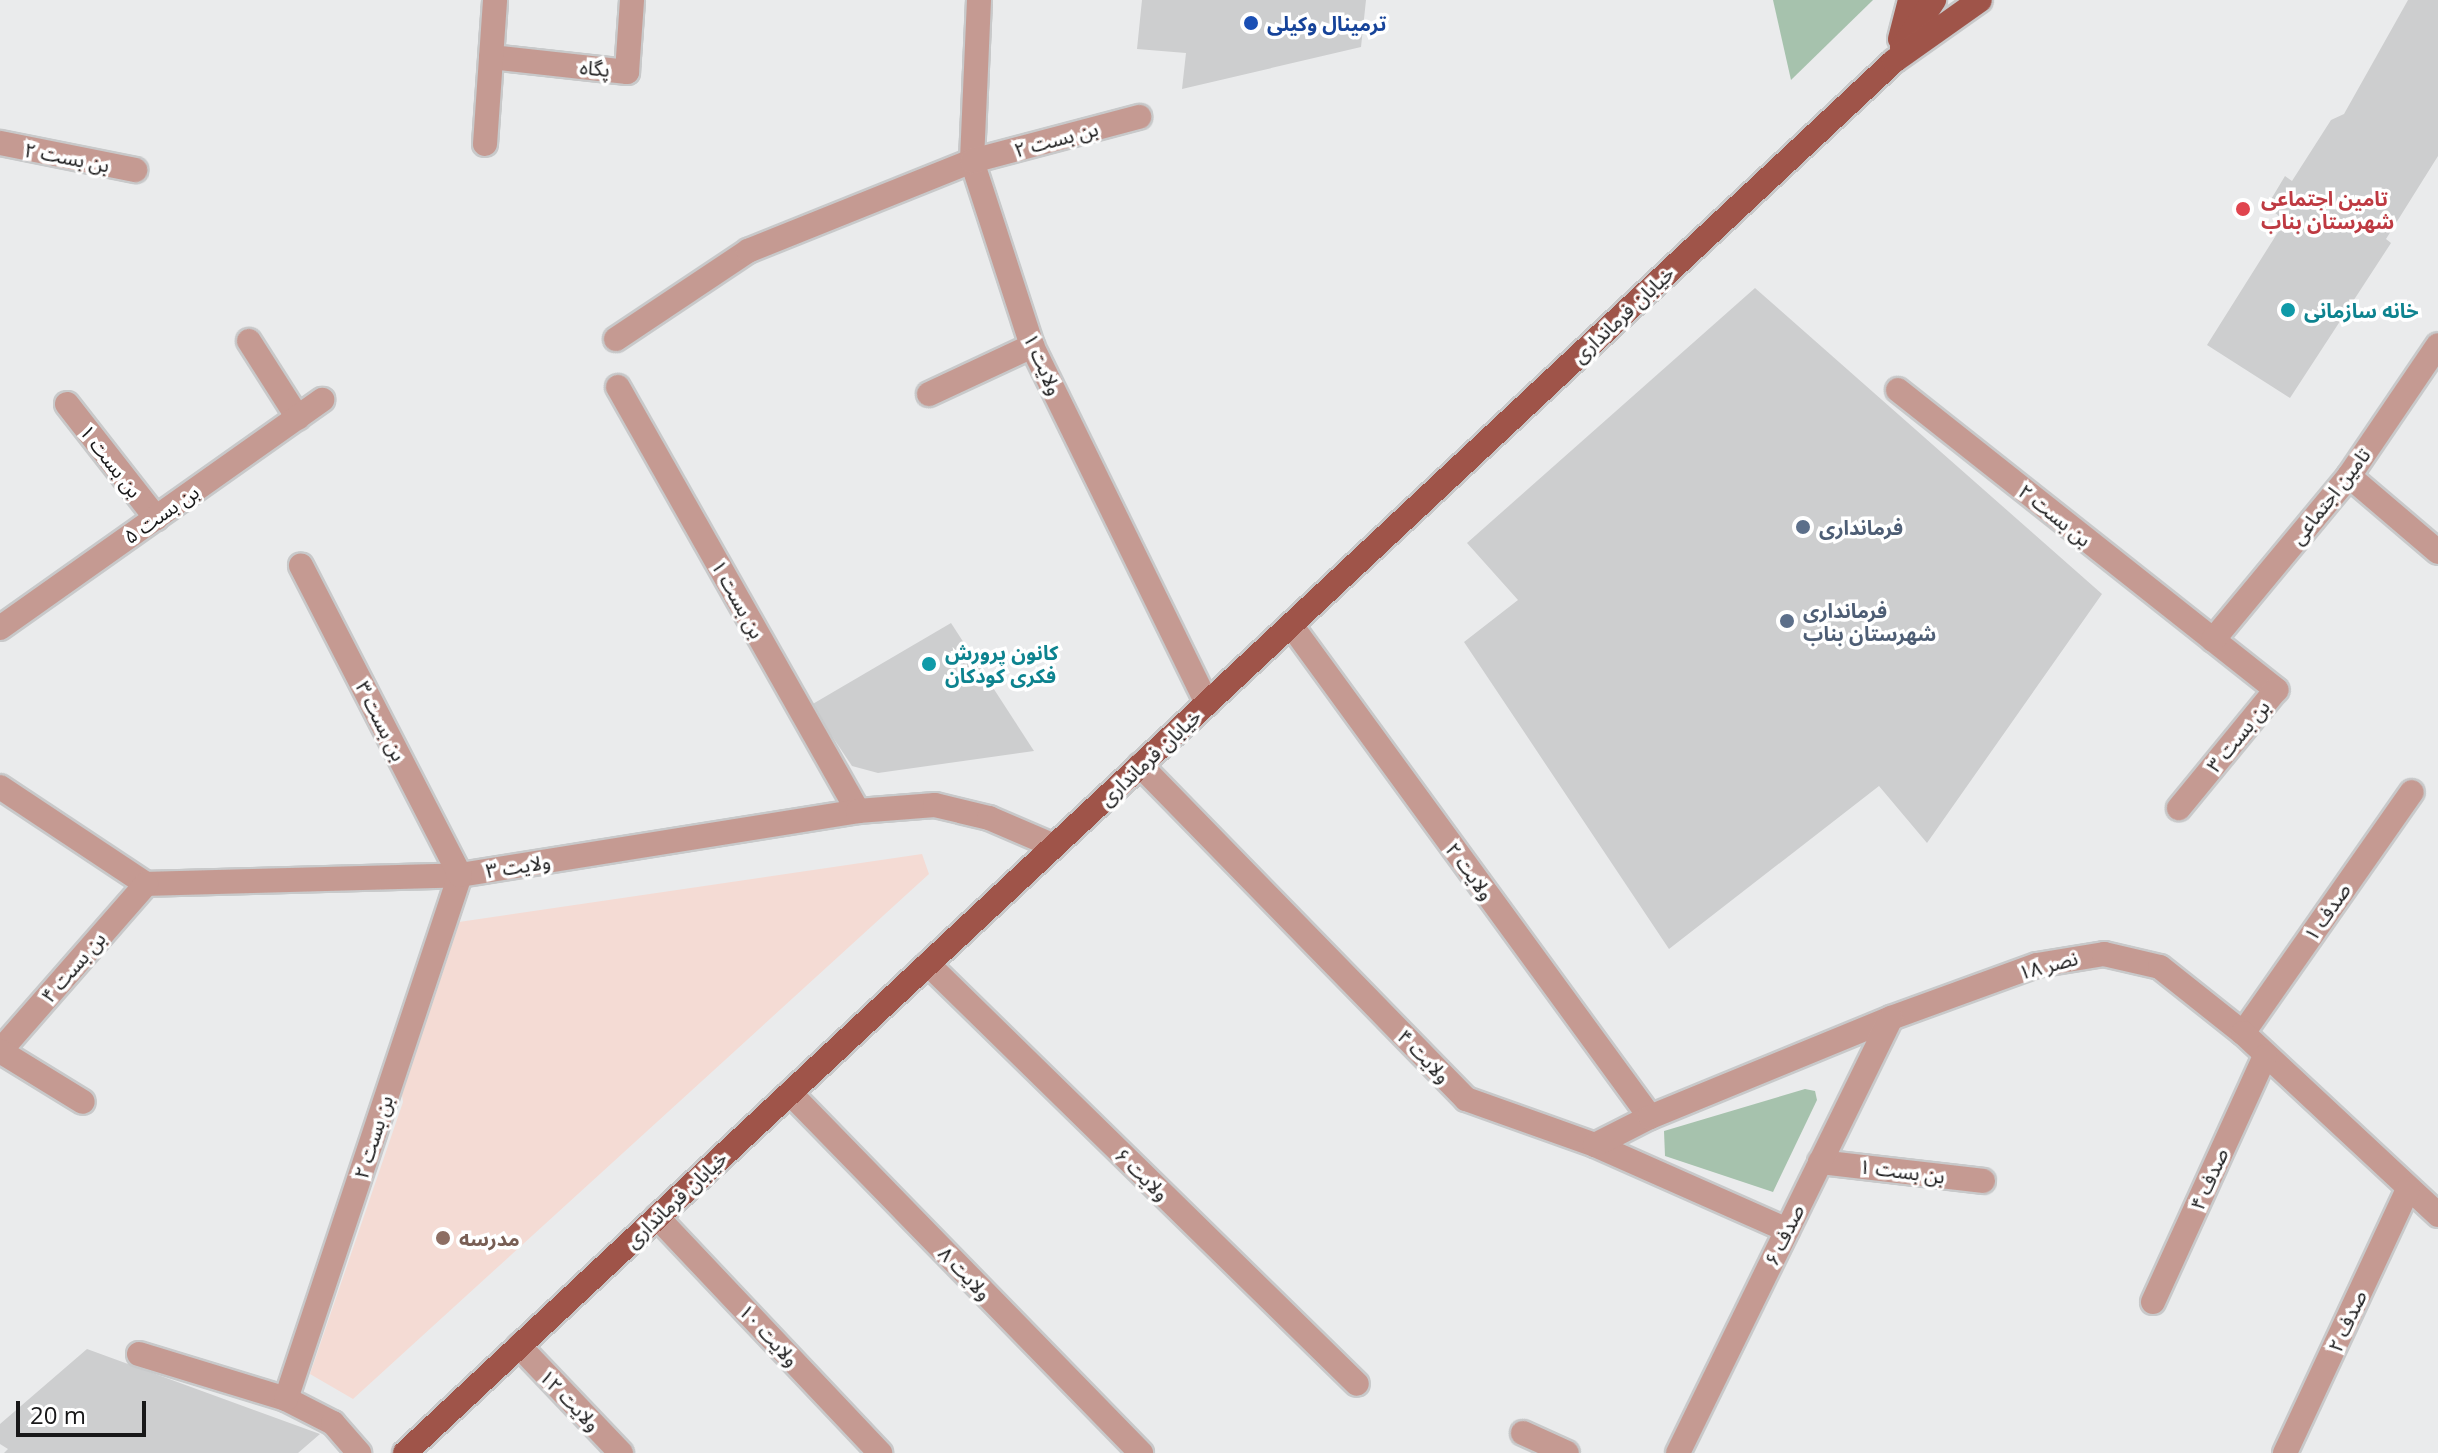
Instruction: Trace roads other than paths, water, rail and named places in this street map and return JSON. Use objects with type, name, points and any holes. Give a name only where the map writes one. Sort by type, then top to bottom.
[{"type":"main road","points":[[1894,61],[1910,0]]},
{"type":"main road","name":"خیابان فرمانداری","points":[[1894,61],[1934,0]]},
{"type":"main road","name":"خیابان فرمانداری","points":[[405,1453],[1894,61],[1980,0]]},
{"type":"street","points":[[485,144],[495,0]]},
{"type":"street","name":"پگاه","points":[[491,57],[627,72],[632,0]]},
{"type":"street","name":"ولایت ۱","points":[[979,0],[972,161],[1032,346],[1207,703]]},
{"type":"street","name":"بن بست ۲","points":[[972,161],[1139,117]]},
{"type":"street","name":"بن بست ۲","points":[[0,143],[135,170]]},
{"type":"street","points":[[616,339],[748,251],[972,161]]},
{"type":"street","points":[[249,341],[298,418]]},
{"type":"street","name":"تامین اجتماعی","points":[[2213,640],[2349,476],[2438,345]]},
{"type":"street","points":[[929,394],[1032,346]]},
{"type":"street","name":"بن بست ۱","points":[[618,387],[858,811]]},
{"type":"street","name":"بن بست ۲","points":[[1898,390],[2213,640]]},
{"type":"street","name":"بن بست ۵","points":[[0,628],[322,400]]},
{"type":"street","name":"بن بست ۱","points":[[67,404],[156,518]]},
{"type":"street","points":[[2349,476],[2438,552]]},
{"type":"street","name":"بن بست ۳","points":[[301,566],[460,875]]},
{"type":"street","name":"ولایت ۲","points":[[1291,625],[1650,1117]]},
{"type":"street","name":"بن بست ۳","points":[[2179,808],[2276,690],[2213,640]]},
{"type":"street","name":"ولایت ۴","points":[[1140,765],[1466,1099],[1595,1145],[1787,1230]]},
{"type":"street","points":[[0,787],[146,884]]},
{"type":"street","name":"صدف ۱","points":[[2243,1033],[2412,792]]},
{"type":"street","name":"ولایت ۳","points":[[146,884],[460,875],[858,811],[935,805],[961,810],[1054,846]]},
{"type":"street","name":"بن بست ۲","points":[[286,1399],[460,875]]},
{"type":"street","name":"بن بست ۴","points":[[0,1051],[146,884]]},
{"type":"street","name":"نصر ۱۸","points":[[1595,1145],[1650,1117],[1891,1018],[2037,965],[2104,954],[2160,967],[2243,1033],[2438,1215]]},
{"type":"street","name":"ولایت ۶","points":[[928,964],[1357,1384]]},
{"type":"street","name":"صدف ۶","points":[[1678,1453],[1891,1018]]},
{"type":"street","points":[[0,1051],[83,1102]]},
{"type":"street","name":"صدف ۴","points":[[2153,1302],[2265,1056]]},
{"type":"street","name":"ولایت ۸","points":[[790,1093],[1141,1453]]},
{"type":"street","name":"بن بست ۱","points":[[1820,1162],[1983,1181]]},
{"type":"street","name":"صدف ۲","points":[[2285,1453],[2408,1189]]},
{"type":"street","name":"ولایت ۱۰","points":[[657,1217],[880,1453]]},
{"type":"street","name":"ولایت ۱۲","points":[[519,1346],[621,1453]]},
{"type":"street","points":[[139,1354],[286,1399],[333,1423],[359,1453]]},
{"type":"street","points":[[1523,1433],[1567,1453]]},
{"type":"place","name":"ترمینال وکیلی","points":[[1251,23]]},
{"type":"place","name":"تامین اجتماعی شهرستان بناب","points":[[2243,209]]},
{"type":"place","name":"خانه سازمانی","points":[[2288,310]]},
{"type":"place","name":"فرمانداری","points":[[1803,527]]},
{"type":"place","name":"فرمانداری شهرستان بناب","points":[[1787,621]]},
{"type":"place","name":"کانون پرورش فکری کودکان","points":[[929,664]]},
{"type":"place","name":"مدرسه","points":[[443,1238]]}]
